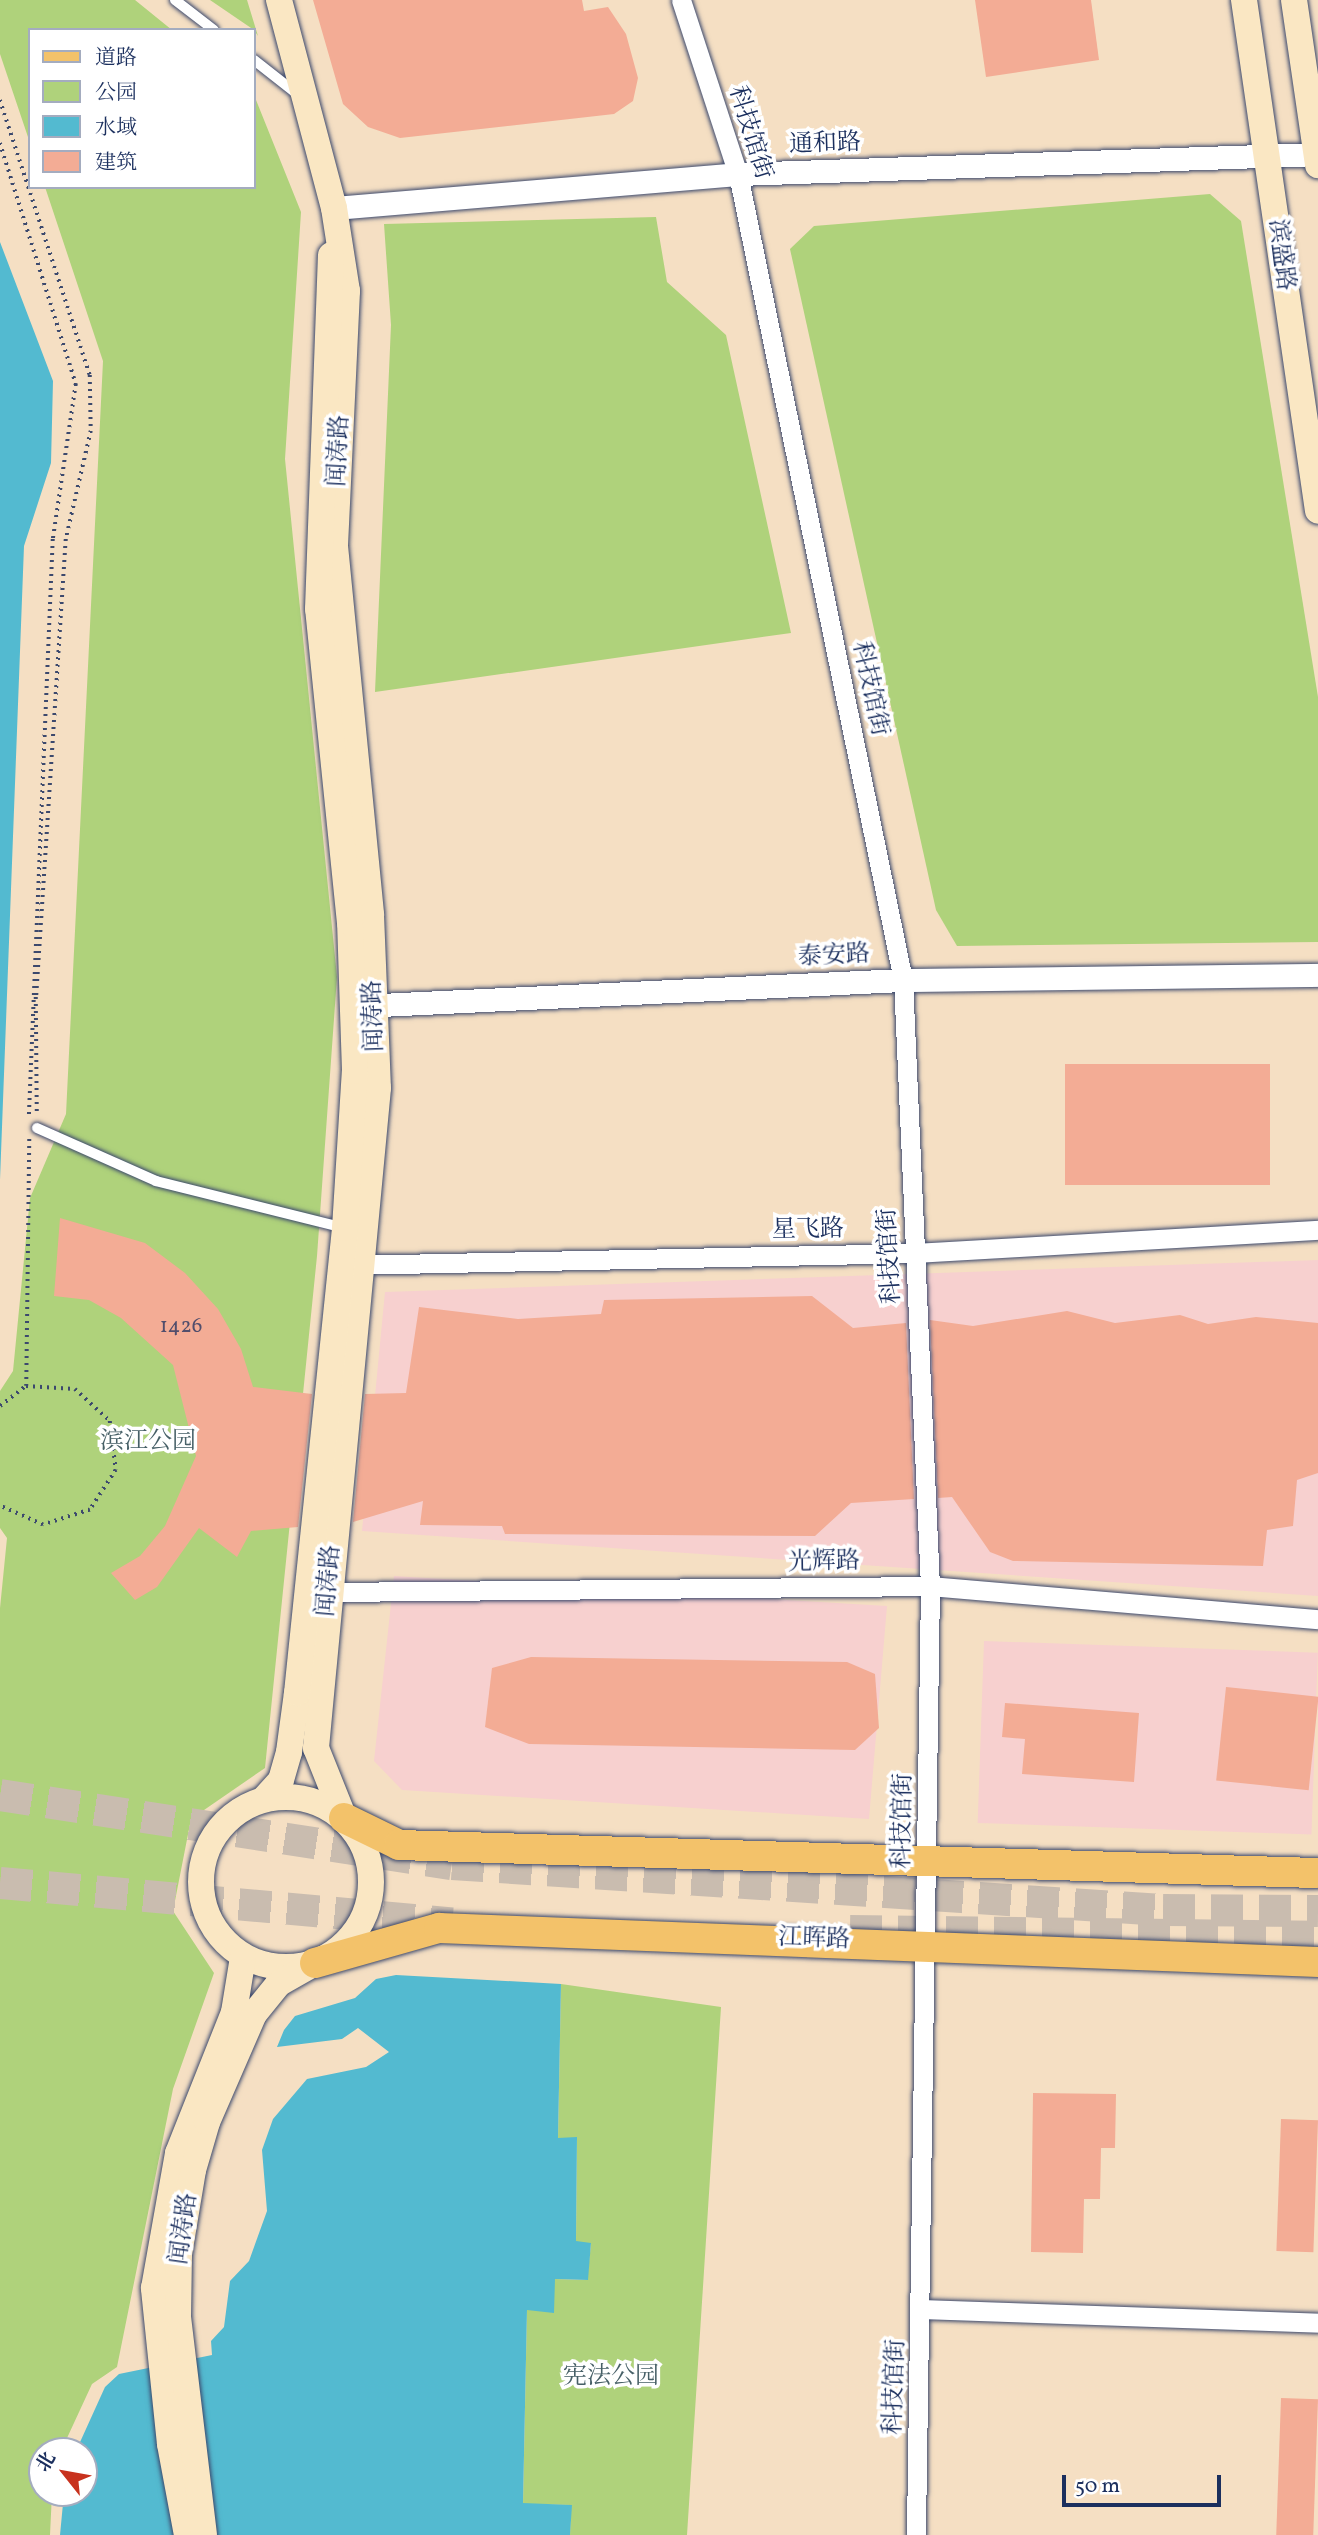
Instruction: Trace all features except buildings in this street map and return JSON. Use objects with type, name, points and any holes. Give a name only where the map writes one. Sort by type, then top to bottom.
[{"type":"main road","name":"闻涛路","points":[[264,1799],[281,1780],[289,1752],[351,1266],[378,1088],[364,1005],[318,609],[334,208],[279,0]]},
{"type":"main road","name":"滨盛路","points":[[1244,0],[1269,156],[1318,511]]},
{"type":"main road","points":[[1294,0],[1317,158]]},
{"type":"main road","name":"闻涛路","points":[[204,2535],[167,2320],[206,2122],[254,2014],[278,1984],[341,1949],[369,1903],[367,1853],[344,1818],[316,1748],[351,1266],[345,1228],[364,1005]]},
{"type":"main road","name":"闻涛路","points":[[315,1963],[291,1968],[243,1957],[211,1922],[200,1885],[204,1857],[218,1831],[238,1811],[264,1799],[293,1796],[344,1818]]},
{"type":"main road","points":[[344,1818],[398,1845],[1318,1873]]},
{"type":"main road","name":"江晖路","points":[[315,1963],[439,1928],[924,1944],[1318,1962]]},
{"type":"main road","name":"闻涛路","points":[[187,2535],[167,2320],[163,2212],[205,2076],[234,2012],[243,1957]]},
{"type":"street","name":"科技馆街","points":[[681,0],[738,174],[903,980],[930,1587],[928,1862],[924,1944],[923,2309],[916,2535]]},
{"type":"street","name":"通和路","points":[[334,208],[738,174],[1269,156],[1317,158]]},
{"type":"street","name":"泰安路","points":[[364,1005],[903,980],[1318,975]]},
{"type":"street","name":"星飞路","points":[[351,1266],[915,1253],[1318,1230]]},
{"type":"street","name":"光辉路","points":[[329,1592],[930,1587],[1318,1619]]},
{"type":"street","points":[[923,2309],[1318,2323]]},
{"type":"lane","points":[[175,0],[211,28]]},
{"type":"lane","points":[[256,62],[305,99]]},
{"type":"lane","points":[[32,1128],[156,1181],[345,1228]]},
{"type":"path","points":[[0,100],[28,186]]},
{"type":"path","points":[[0,144],[76,384],[50,590],[32,1128]]},
{"type":"path","points":[[26,1386],[36,998],[65,566],[91,431],[90,375],[29,189]]},
{"type":"path","points":[[0,1406],[26,1386],[75,1389],[110,1421],[116,1469],[90,1510],[78,1514],[43,1525],[0,1506]]},
{"type":"shaded area","points":[[1318,1260],[1318,1596],[362,1531],[385,1292]]},
{"type":"shaded area","points":[[394,1576],[887,1606],[869,1819],[402,1790],[374,1761]]},
{"type":"shaded area","points":[[984,1641],[1318,1653],[1311,1835],[978,1823]]},
{"type":"green space","points":[[0,0],[135,0],[170,28],[28,28],[28,137],[0,54]]},
{"type":"green space","points":[[210,0],[247,0],[256,28],[251,28]]},
{"type":"green space","name":"滨江公园","points":[[256,100],[301,212],[285,459],[337,977],[317,1256],[265,1768],[191,1819],[173,1911],[214,1973],[173,2089],[117,2367],[92,2384],[67,2437],[28,2437],[28,2507],[51,2507],[50,2535],[0,2535],[0,1608],[7,1538],[0,1528],[0,1391],[13,1371],[30,1198],[66,1114],[103,361],[46,189],[256,189]]},
{"type":"green space","points":[[1210,194],[1241,221],[1318,697],[1318,942],[957,946],[936,910],[790,249],[814,226]]},
{"type":"green space","points":[[656,217],[667,282],[726,335],[791,633],[375,692],[391,325],[384,224]]},
{"type":"green space","name":"宪法公园","points":[[561,1984],[721,2007],[687,2535],[570,2535],[571,2505],[523,2504],[527,2310],[555,2279],[587,2280],[591,2244],[576,2242],[577,2138],[558,2138]]},
{"type":"water","points":[[0,242],[53,381],[51,463],[24,546],[0,1180]]},
{"type":"water","points":[[396,1975],[561,1984],[558,2138],[577,2137],[576,2241],[591,2243],[588,2280],[555,2279],[554,2313],[527,2310],[523,2503],[572,2505],[570,2535],[60,2535],[63,2507],[98,2507],[98,2437],[82,2437],[105,2387],[119,2374],[212,2355],[211,2341],[224,2327],[230,2281],[249,2261],[267,2211],[262,2150],[273,2119],[307,2079],[366,2067],[389,2052],[358,2028],[342,2039],[277,2047],[284,2030],[295,2016],[355,1998],[376,1979]]},
{"type":"tunnel","points":[[0,1795],[452,1864],[1163,1910],[1318,1911]]},
{"type":"tunnel","points":[[0,1883],[452,1923]]},
{"type":"tunnel","points":[[850,1931],[1318,1937]]}]
